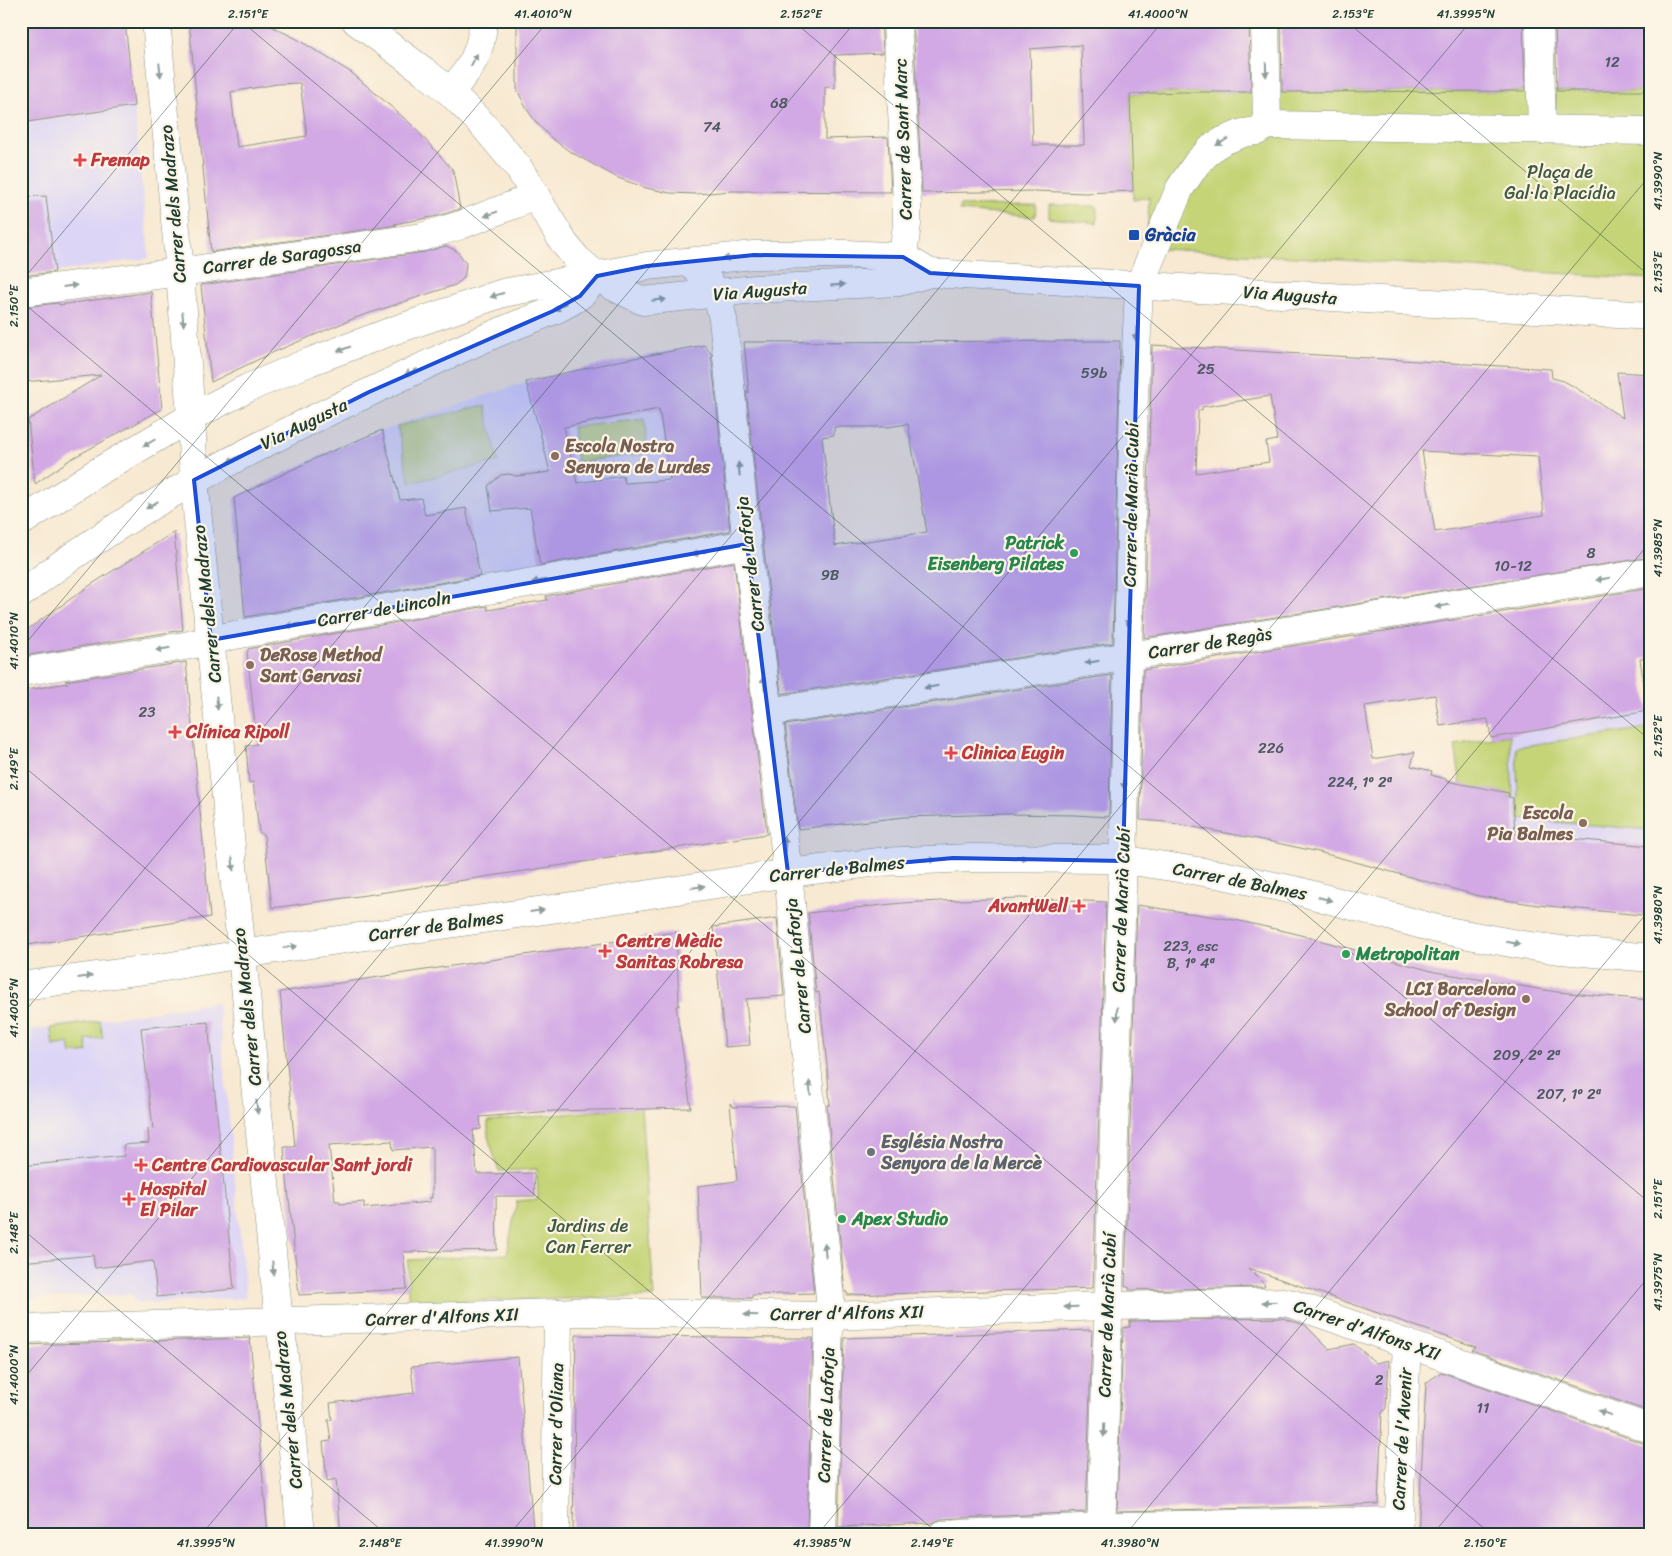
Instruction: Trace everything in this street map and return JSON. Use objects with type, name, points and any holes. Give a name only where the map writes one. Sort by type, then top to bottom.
[{"type":"street","name":"Carrer dels Madrazo","points":[[156,21],[180,272],[194,480],[301,1535]]},
{"type":"street","points":[[356,21],[396,48],[450,92],[483,125],[518,167],[564,243],[577,259],[597,276]]},
{"type":"street","points":[[450,92],[464,77],[477,54],[481,41],[483,21]]},
{"type":"street","name":"Carrer de Sant Marc","points":[[897,21],[907,202],[907,224],[903,257]]},
{"type":"street","points":[[1264,21],[1268,125]]},
{"type":"street","points":[[1539,21],[1542,130]]},
{"type":"street","points":[[1139,286],[1180,188],[1197,163],[1223,141],[1243,133],[1258,131],[1268,125],[1651,131]]},
{"type":"street","name":"Carrer de Saragossa","points":[[21,292],[180,272],[422,237],[461,225],[536,196]]},
{"type":"street","name":"Via Augusta","points":[[21,522],[191,417],[248,388],[392,330],[503,293],[647,266],[754,255],[847,254],[903,257],[930,273]]},
{"type":"street","name":"Carrer de Laforja","points":[[689,262],[703,274],[717,294],[724,319],[747,544],[788,873],[830,1298],[822,1535]]},
{"type":"street","name":"Via Augusta","points":[[597,276],[614,287],[643,301],[755,290],[899,282],[930,273],[1651,316]]},
{"type":"street","name":"Via Augusta","points":[[21,594],[139,513],[194,480],[289,430],[514,326],[553,311],[580,296],[597,276]]},
{"type":"street","name":"Carrer de Marià Cubí","points":[[1101,1530],[1135,366],[1139,286]]},
{"type":"street","name":"Carrer de Lincoln","points":[[21,672],[185,646],[747,544]]},
{"type":"street","name":"Carrer de Regàs","points":[[768,712],[1127,657],[1651,572]]},
{"type":"street","name":"Carrer de Balmes","points":[[21,986],[159,968],[788,873],[880,862],[953,858],[1122,861],[1223,875],[1298,891],[1437,929],[1522,945],[1651,958]]},
{"type":"street","name":"Carrer d'Alfons XII","points":[[21,1329],[574,1312],[830,1316],[1283,1302],[1407,1343],[1651,1430]]},
{"type":"street","name":"Carrer d'Oliana","points":[[555,1535],[558,1313]]},
{"type":"street","name":"Carrer de l'Avenir","points":[[1398,1528],[1407,1343]]},
{"type":"street","points":[[942,1535],[1101,1530],[1398,1528]]},
{"type":"highlighted area","points":[[754,255],[903,257],[930,273],[1139,286],[1123,861],[953,858],[788,873],[747,544],[211,640],[194,480],[369,392],[553,311],[580,296],[597,276],[647,266]]},
{"type":"shaded area","name":"Fremap","points":[[134,106],[149,258],[55,272],[52,252],[21,197],[21,124]]},
{"type":"shaded area","name":"Escola Nostra Senyora de Lurdes","points":[[701,346],[711,360],[725,476],[625,483],[635,551],[481,578],[465,508],[425,516],[421,498],[400,500],[382,430],[526,382],[613,362]]},
{"type":"shaded area","name":"Escola Pia Balmes","points":[[1651,710],[1651,916],[1519,902],[1510,735]]},
{"type":"shaded area","name":"Hospital El Pilar","points":[[218,1002],[246,1298],[141,1303],[136,1302],[131,1294],[21,1299],[21,1103],[28,1095],[30,1086],[32,1030]]},
{"type":"green space","name":"Plaça de Gal·la Placídia","points":[[1651,91],[1651,279],[1147,248],[1149,197],[1133,200],[1130,94],[1180,92]]},
{"type":"green space","points":[[1036,205],[1035,217],[959,211],[960,206]]},
{"type":"green space","points":[[1049,205],[1097,206],[1097,223],[1049,218]]},
{"type":"green space","points":[[485,405],[498,461],[410,483],[397,426]]},
{"type":"green space","points":[[644,419],[648,453],[577,462],[573,427]]},
{"type":"green space","points":[[1651,729],[1651,830],[1519,819],[1516,747]]},
{"type":"green space","points":[[1510,735],[1513,798],[1509,797],[1508,793],[1461,785],[1455,745]]},
{"type":"green space","points":[[100,1021],[103,1038],[86,1040],[88,1052],[71,1054],[69,1043],[53,1046],[51,1028]]},
{"type":"green space","name":"Jardins de Can Ferrer","points":[[641,1107],[654,1297],[408,1302],[408,1260],[507,1254],[517,1201],[538,1199],[537,1169],[499,1171],[488,1137],[488,1121]]},
{"type":"building","points":[[21,21],[125,21],[134,106],[21,123]]},
{"type":"building","points":[[189,21],[261,21],[297,39],[352,73],[411,124],[453,170],[460,209],[438,216],[394,224],[397,225],[211,252]],"holes":[[[300,83],[307,136],[237,147],[231,92],[277,84]]]},
{"type":"building","points":[[517,21],[881,21],[883,53],[835,55],[835,88],[825,87],[825,139],[888,137],[891,192],[732,191],[696,194],[670,193],[646,188],[618,178],[569,151],[550,137],[526,108],[517,89]]},
{"type":"building","points":[[913,21],[1249,21],[1251,92],[1130,94],[1133,191],[1085,193],[1035,191],[922,193]],"holes":[[[1081,45],[1084,145],[1033,145],[1030,49]]]},
{"type":"building","points":[[1281,21],[1523,21],[1525,91],[1282,92]]},
{"type":"building","points":[[1555,21],[1651,21],[1651,91],[1557,91]]},
{"type":"building","points":[[46,196],[55,272],[21,276],[21,197]]},
{"type":"building","points":[[446,246],[457,251],[466,263],[463,279],[455,285],[355,318],[274,352],[211,382],[201,285],[424,252]]},
{"type":"building","points":[[151,292],[162,409],[71,459],[35,484],[28,420],[101,375],[24,382],[21,350],[21,307],[59,303],[59,305]]},
{"type":"building","points":[[1120,341],[1113,643],[781,694],[746,390],[749,393],[744,342]],"holes":[[[908,424],[927,532],[835,546],[822,437],[834,435],[834,427],[888,427]]]},
{"type":"building","points":[[704,345],[711,353],[730,531],[540,565],[530,508],[492,511],[488,486],[501,475],[509,474],[516,476],[550,472],[526,382],[613,362]],"holes":[[[659,409],[670,480],[625,483],[623,476],[577,483],[564,427]]]},
{"type":"building","points":[[1152,345],[1551,369],[1552,378],[1564,381],[1623,418],[1617,372],[1651,374],[1651,557],[1144,638]],"holes":[[[1270,396],[1277,440],[1266,442],[1269,462],[1196,473],[1198,411],[1202,410],[1202,407]],[[1422,451],[1538,457],[1544,515],[1435,532]]]},
{"type":"building","points":[[382,430],[400,500],[421,498],[425,515],[466,508],[480,576],[245,617],[234,498],[318,457]]},
{"type":"building","points":[[174,532],[183,630],[23,656],[21,654],[21,634],[89,586]]},
{"type":"building","points":[[734,562],[767,834],[272,908],[264,836],[259,832],[253,782],[249,783],[246,746],[257,744],[248,649],[487,606],[488,610],[547,600],[546,596]]},
{"type":"building","points":[[1651,588],[1651,658],[1640,659],[1648,711],[1491,738],[1488,719],[1440,726],[1435,695],[1365,706],[1373,759],[1415,752],[1411,766],[1432,771],[1431,775],[1446,779],[1446,781],[1509,793],[1509,797],[1513,798],[1515,834],[1651,846],[1651,916],[1538,905],[1479,896],[1319,852],[1166,822],[1140,820],[1143,670]]},
{"type":"building","points":[[186,662],[210,917],[21,946],[21,691],[68,683],[65,681]]},
{"type":"building","points":[[1112,675],[1109,816],[1107,817],[1005,814],[904,817],[798,829],[785,725]]},
{"type":"building","points":[[1021,898],[1106,902],[1093,1288],[847,1295],[847,1292],[845,1292],[827,1105],[830,1105],[827,1066],[819,992],[816,993],[808,913],[902,903]]},
{"type":"building","points":[[1137,905],[1235,920],[1293,933],[1435,972],[1557,992],[1651,1000],[1651,1412],[1472,1350],[1476,1347],[1248,1268],[1265,1285],[1264,1287],[1129,1290],[1129,1287],[1125,1287]]},
{"type":"building","points":[[777,918],[784,996],[746,999],[750,1045],[725,1047],[713,927]]},
{"type":"building","points":[[676,932],[679,1006],[676,1006],[691,1108],[553,1111],[480,1117],[481,1129],[473,1130],[477,1174],[534,1173],[535,1196],[496,1196],[497,1250],[403,1252],[407,1289],[299,1295],[284,1147],[295,1147],[280,992]],"holes":[[[392,1141],[393,1150],[432,1147],[432,1198],[430,1197],[430,1202],[364,1208],[364,1202],[340,1204],[340,1201],[335,1201],[329,1145]]]},
{"type":"building","points":[[208,1022],[234,1289],[157,1297],[153,1261],[95,1268],[93,1255],[21,1262],[21,1166],[125,1156],[123,1145],[149,1143],[148,1129],[153,1128],[141,1028]]},
{"type":"building","points":[[730,1103],[733,1107],[795,1106],[814,1293],[752,1295],[752,1298],[702,1298],[698,1186],[737,1181]]},
{"type":"building","points":[[1282,1318],[1305,1325],[1329,1349],[1354,1344],[1376,1363],[1389,1360],[1386,1408],[1382,1413],[1378,1504],[1117,1511],[1123,1328],[1130,1327],[1130,1321]]},
{"type":"building","points":[[1092,1330],[1086,1512],[941,1519],[932,1523],[838,1527],[844,1338]]},
{"type":"building","points":[[576,1335],[813,1338],[807,1528],[674,1535],[573,1535]]},
{"type":"building","points":[[250,1338],[268,1535],[23,1535],[23,1531],[21,1531],[21,1345]]},
{"type":"building","points":[[518,1357],[533,1528],[465,1535],[341,1535],[336,1479],[327,1481],[323,1442],[331,1441],[328,1420],[332,1419],[330,1403],[414,1393],[411,1367]]},
{"type":"building","points":[[1441,1372],[1646,1444],[1651,1444],[1651,1535],[1418,1535],[1426,1383]]},
{"type":"place","name":"Fremap","points":[[80,160]]},
{"type":"place","name":"Gràcia","points":[[1134,235]]},
{"type":"place","name":"Escola Nostra Senyora de Lurdes","points":[[555,456]]},
{"type":"place","name":"Patrick Eisenberg Pilates","points":[[1074,553]]},
{"type":"place","name":"DeRose Method Sant Gervasi","points":[[250,665]]},
{"type":"place","name":"Clínica Ripoll","points":[[175,732]]},
{"type":"place","name":"Clinica Eugin","points":[[951,753]]},
{"type":"place","name":"Escola Pia Balmes","points":[[1583,823]]},
{"type":"place","name":"AvantWell","points":[[1079,906]]},
{"type":"place","name":"Centre Mèdic Sanitas Robresa","points":[[605,951]]},
{"type":"place","name":"Metropolitan","points":[[1346,954]]},
{"type":"place","name":"LCI Barcelona School of Design","points":[[1526,999]]},
{"type":"place","name":"Església Nostra Senyora de la Mercè","points":[[871,1152]]},
{"type":"place","name":"Centre Cardiovascular Sant jordi","points":[[141,1165]]},
{"type":"place","name":"Hospital El Pilar","points":[[129,1199]]},
{"type":"place","name":"Apex Studio","points":[[842,1219]]}]
